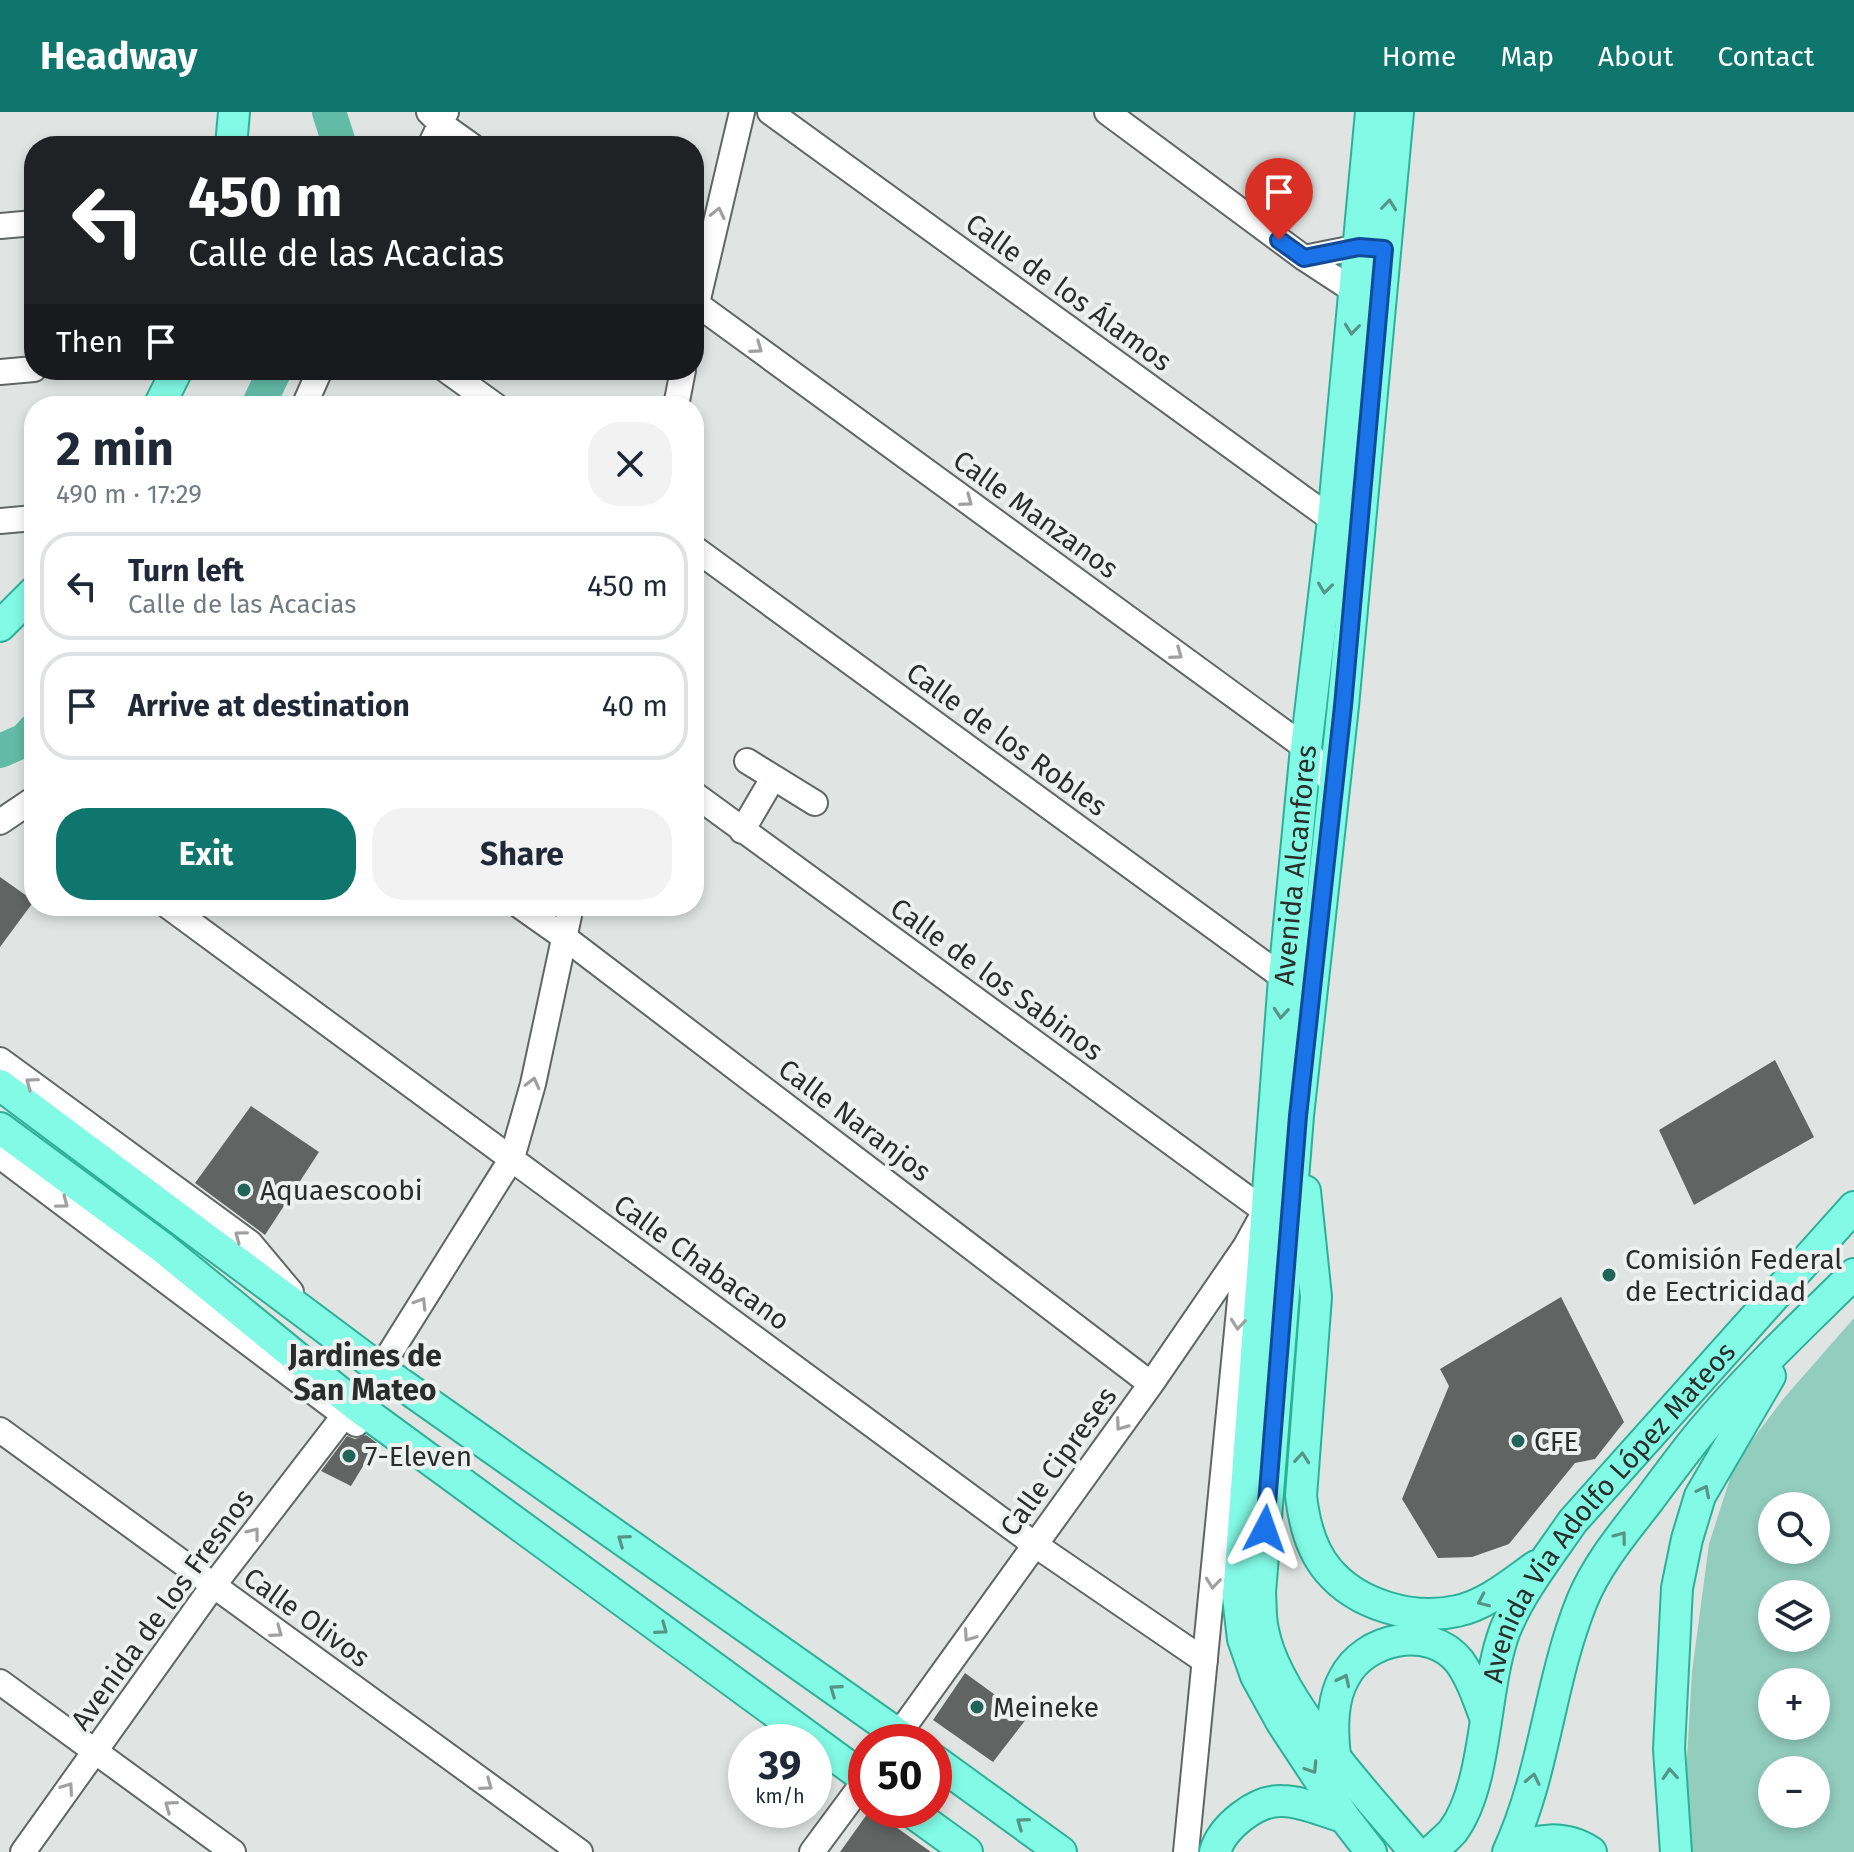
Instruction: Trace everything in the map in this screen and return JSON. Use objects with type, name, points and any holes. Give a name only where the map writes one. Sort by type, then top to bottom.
[{"type":"main road","points":[[232,136],[234,112]]},
{"type":"main road","name":"Avenida Alcanfores","points":[[1371,112],[1372,248],[1343,706],[1298,1116],[1260,1593],[1263,1630],[1276,1668],[1301,1710],[1415,1852]]},
{"type":"main road","name":"Avenida Alcanfores","points":[[1356,1833],[1282,1723],[1256,1676],[1243,1639],[1238,1597],[1265,1211],[1306,748],[1356,292],[1372,248],[1398,112]]},
{"type":"main road","points":[[0,626],[24,602]]},
{"type":"main road","points":[[0,1085],[380,1369],[878,1724]]},
{"type":"main road","points":[[1298,1116],[1316,1297],[1301,1496],[1303,1520],[1325,1568],[1338,1581],[1369,1600],[1412,1613],[1433,1614],[1459,1611],[1494,1596],[1548,1558]]},
{"type":"main road","points":[[0,1128],[163,1248],[349,1410],[509,1517],[848,1766]]},
{"type":"main road","name":"Avenida Via Adolfo López Mateos","points":[[1431,1852],[1453,1830],[1469,1799],[1497,1655],[1517,1606],[1548,1558],[1573,1521],[1854,1207]]},
{"type":"main road","name":"Avenida Via Adolfo López Mateos","points":[[1508,1852],[1530,1795],[1562,1652],[1583,1597],[1615,1544],[1702,1431],[1799,1327],[1854,1274]]},
{"type":"main road","points":[[1676,1852],[1669,1749],[1677,1588],[1687,1539],[1700,1496],[1799,1327]]},
{"type":"main road","points":[[1343,1766],[1333,1737],[1336,1698],[1343,1679],[1360,1658],[1391,1641],[1414,1639],[1437,1645],[1457,1659],[1471,1681],[1485,1717]]},
{"type":"main road","points":[[952,1773],[1061,1852]]},
{"type":"main road","points":[[1215,1852],[1234,1823],[1257,1806],[1282,1801],[1356,1833]]},
{"type":"main road","points":[[934,1828],[967,1852]]},
{"type":"main road","points":[[1508,1852],[1524,1843],[1558,1839],[1591,1852]]},
{"type":"street","points":[[704,270],[742,112]]},
{"type":"street","name":"Calle de los Álamos","points":[[770,112],[1333,520]]},
{"type":"street","points":[[1107,112],[1304,258],[1356,292]]},
{"type":"street","points":[[437,124],[456,136]]},
{"type":"street","points":[[0,226],[24,224]]},
{"type":"street","points":[[1304,258],[1372,248]]},
{"type":"street","name":"Calle Manzanos","points":[[704,313],[1306,748],[1333,785]]},
{"type":"street","points":[[0,372],[24,370]]},
{"type":"street","points":[[460,380],[482,396]]},
{"type":"street","points":[[0,521],[24,519]]},
{"type":"street","name":"Calle de los Robles","points":[[704,555],[1284,978]]},
{"type":"street","points":[[747,761],[815,803]]},
{"type":"street","points":[[742,831],[773,778]]},
{"type":"street","name":"Calle de los Sabinos","points":[[704,802],[1265,1211]]},
{"type":"street","points":[[0,822],[24,808]]},
{"type":"street","name":"Calle Chabacano","points":[[182,916],[1034,1544],[1205,1661]]},
{"type":"street","name":"Calle Naranjos","points":[[534,916],[1151,1384]]},
{"type":"street","points":[[380,1369],[512,1158],[533,1084],[569,916]]},
{"type":"street","points":[[0,1060],[250,1243],[310,1316]]},
{"type":"street","points":[[0,1156],[214,1316],[349,1410]]},
{"type":"street","name":"Calle Cipreses","points":[[911,1724],[1034,1544],[1151,1384],[1245,1247],[1265,1211]]},
{"type":"street","points":[[1186,1852],[1245,1247]]},
{"type":"street","name":"Avenida de los Fresnos","points":[[23,1852],[213,1586],[380,1369]]},
{"type":"street","name":"Calle Olivos","points":[[0,1430],[580,1852]]},
{"type":"street","points":[[0,1682],[233,1852]]},
{"type":"street","points":[[812,1852],[848,1803]]},
{"type":"green space","points":[[1854,1318],[1854,1852],[1686,1852],[1684,1809],[1692,1672],[1709,1544],[1735,1463],[1784,1398]]},
{"type":"building","points":[[0,877],[24,894],[24,915],[0,947]]},
{"type":"building","points":[[1775,1060],[1814,1137],[1694,1205],[1659,1130]]},
{"type":"building","name":"Aquaescoobi","points":[[251,1106],[319,1152],[265,1235],[195,1183]]},
{"type":"building","name":"CFE","points":[[1561,1297],[1624,1422],[1595,1459],[1575,1463],[1509,1544],[1472,1557],[1438,1558],[1402,1499],[1449,1386],[1440,1369]]},
{"type":"building","name":"7-Eleven","points":[[366,1435],[377,1443],[351,1486],[321,1471],[347,1436],[355,1439]]},
{"type":"building","name":"Meineke","points":[[965,1673],[1027,1718],[993,1762],[952,1733],[952,1724],[939,1724],[933,1720]]},
{"type":"building","points":[[857,1828],[897,1828],[931,1852],[840,1852]]},
{"type":"waterway","points":[[329,112],[337,136]]},
{"type":"waterway","points":[[263,396],[270,380]]},
{"type":"waterway","points":[[0,751],[24,740]]},
{"type":"place","name":"Aquaescoobi","points":[[244,1190]]},
{"type":"place","name":"Comisión Federal de Eectricidad","points":[[1609,1275]]},
{"type":"place","name":"CFE","points":[[1518,1441]]},
{"type":"place","name":"7-Eleven","points":[[349,1456]]},
{"type":"place","name":"Meineke","points":[[977,1707]]},
{"type":"district","name":"Jardines de San Mateo","points":[[365,1373]]},
{"type":"route","points":[[1265,1529],[1298,1116],[1343,706],[1384,249],[1359,247],[1304,258],[1279,240]]}]
